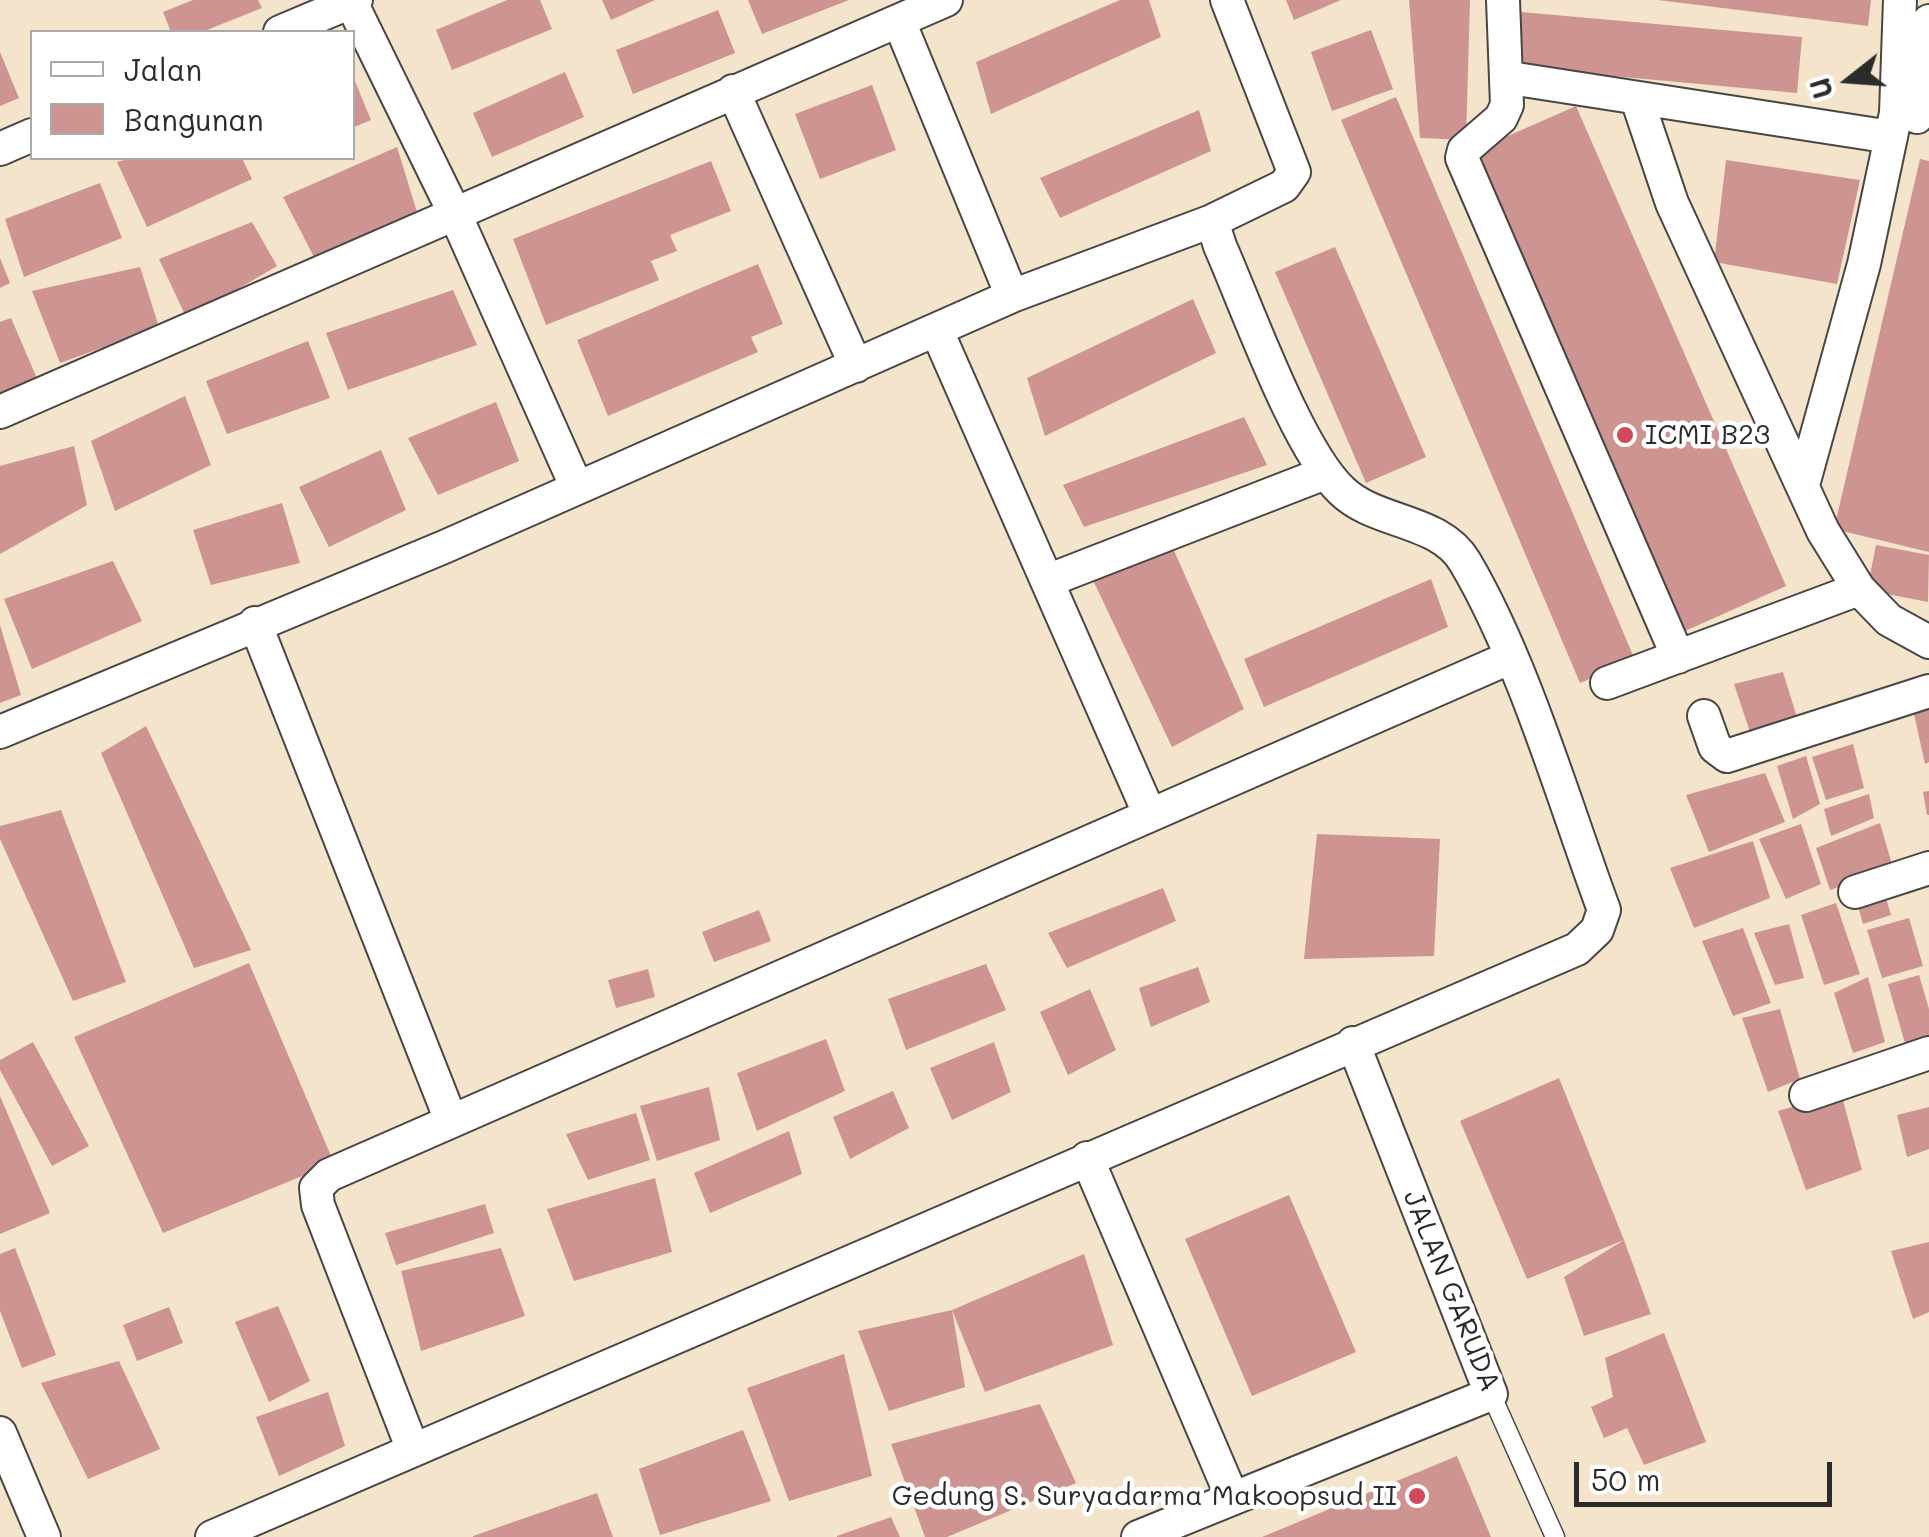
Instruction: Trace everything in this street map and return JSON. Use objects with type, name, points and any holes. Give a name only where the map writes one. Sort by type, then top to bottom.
[{"type":"street","points":[[0,412],[946,0]]},
{"type":"street","points":[[0,732],[576,488],[1012,296],[1212,221],[1284,186],[1294,172],[1227,0]]},
{"type":"street","points":[[1503,0],[1510,78],[1501,118],[1464,150],[1462,158],[1678,656]]},
{"type":"street","points":[[1900,0],[1909,121]]},
{"type":"street","points":[[285,30],[354,1],[455,214],[576,488]]},
{"type":"street","points":[[899,21],[1012,296]]},
{"type":"street","points":[[1804,484],[1864,264],[1909,121],[1929,21]]},
{"type":"street","points":[[1510,78],[1637,98],[1909,121]]},
{"type":"street","points":[[734,91],[856,366]]},
{"type":"street","points":[[1637,98],[1672,202],[1804,484],[1822,532],[1859,590],[1889,620],[1929,642]]},
{"type":"street","points":[[0,149],[30,136]]},
{"type":"street","points":[[223,1535],[1577,949],[1603,921],[1604,910],[1509,658],[1464,560],[1442,538],[1359,504],[1326,474],[1272,364],[1212,221]]},
{"type":"street","points":[[937,331],[1148,812]]},
{"type":"street","points":[[1046,581],[1326,474]]},
{"type":"street","points":[[1608,683],[1859,590]]},
{"type":"street","points":[[255,623],[450,1118]]},
{"type":"street","points":[[413,1450],[315,1194],[329,1175],[450,1118],[1148,812],[1509,658]]},
{"type":"street","points":[[1704,716],[1715,747],[1726,756],[1929,691]]},
{"type":"street","points":[[1856,892],[1928,871]]},
{"type":"street","name":"JALAN GARUDA","points":[[1353,1044],[1491,1394]]},
{"type":"street","points":[[1806,1095],[1929,1053]]},
{"type":"street","points":[[1087,1158],[1232,1497]]},
{"type":"street","points":[[1138,1537],[1491,1394]]},
{"type":"street","points":[[0,1432],[44,1537]]},
{"type":"lane","name":"JALAN GARUDA","points":[[1491,1394],[1555,1537]]},
{"type":"building","points":[[193,0],[258,0],[262,8],[207,30],[170,30],[163,12]]},
{"type":"building","points":[[507,0],[540,0],[552,29],[452,70],[436,30]]},
{"type":"building","points":[[602,0],[655,0],[611,20]]},
{"type":"building","points":[[748,0],[849,0],[762,34]]},
{"type":"building","points":[[1120,0],[1149,0],[1161,37],[991,114],[976,62]]},
{"type":"building","points":[[1286,0],[1341,0],[1294,20]]},
{"type":"building","points":[[1409,0],[1470,0],[1466,140],[1420,138]]},
{"type":"building","points":[[1658,0],[1871,0],[1868,26]]},
{"type":"building","points":[[718,10],[735,53],[633,94],[616,50]]},
{"type":"building","points":[[1521,12],[1802,37],[1797,93],[1515,67]]},
{"type":"building","points":[[1371,30],[1393,89],[1332,111],[1311,52]]},
{"type":"building","points":[[0,52],[19,98],[0,106]]},
{"type":"building","points":[[565,72],[584,117],[492,157],[473,113]]},
{"type":"building","points":[[355,81],[371,120],[355,127]]},
{"type":"building","points":[[872,85],[896,150],[820,179],[795,114]]},
{"type":"building","points":[[1396,97],[1635,660],[1580,683],[1341,120]]},
{"type":"building","points":[[1576,106],[1786,586],[1676,635],[1465,155]]},
{"type":"building","points":[[1199,110],[1211,151],[1060,218],[1040,178]]},
{"type":"building","points":[[397,147],[417,212],[314,257],[283,197]]},
{"type":"building","points":[[1920,159],[1929,161],[1929,552],[1834,529]]},
{"type":"building","points":[[243,160],[252,179],[147,227],[117,162]]},
{"type":"building","points":[[1726,160],[1860,180],[1837,284],[1714,262]]},
{"type":"building","points":[[711,161],[731,211],[670,235],[677,251],[651,261],[659,280],[546,325],[513,239]]},
{"type":"building","points":[[100,183],[122,238],[24,277],[5,219]]},
{"type":"building","points":[[252,222],[277,266],[187,319],[159,259]]},
{"type":"building","points":[[1335,247],[1426,457],[1366,483],[1275,272]]},
{"type":"building","points":[[0,258],[10,283],[0,288]]},
{"type":"building","points":[[758,264],[783,324],[751,337],[758,352],[608,416],[577,340]]},
{"type":"building","points":[[140,267],[159,327],[60,363],[32,291]]},
{"type":"building","points":[[453,290],[477,345],[348,390],[326,333]]},
{"type":"building","points":[[1193,299],[1216,353],[1045,436],[1027,378]]},
{"type":"building","points":[[11,318],[39,383],[0,396],[0,322]]},
{"type":"building","points":[[308,341],[330,398],[227,434],[206,381]]},
{"type":"building","points":[[185,396],[211,465],[115,511],[91,441]]},
{"type":"building","points":[[496,402],[519,461],[438,495],[408,438]]},
{"type":"building","points":[[1244,417],[1267,465],[1084,527],[1063,485]]},
{"type":"building","points":[[74,446],[87,505],[0,554],[0,466]]},
{"type":"building","points":[[381,450],[406,510],[329,547],[299,487]]},
{"type":"building","points":[[282,503],[300,563],[211,585],[193,530]]},
{"type":"building","points":[[1168,537],[1244,709],[1172,747],[1092,578]]},
{"type":"building","points":[[1876,545],[1929,555],[1928,602],[1867,590]]},
{"type":"building","points":[[113,561],[142,621],[32,669],[4,599]]},
{"type":"building","points":[[1431,579],[1448,627],[1264,707],[1244,659]]},
{"type":"building","points":[[0,625],[21,695],[0,703]]},
{"type":"building","points":[[1783,672],[1800,727],[1752,738],[1734,684]]},
{"type":"building","points":[[1929,708],[1929,762],[1925,764],[1914,714]]},
{"type":"building","points":[[146,726],[251,950],[194,968],[101,753]]},
{"type":"building","points":[[1853,744],[1864,788],[1826,800],[1812,757]]},
{"type":"building","points":[[1806,756],[1820,804],[1793,819],[1777,766]]},
{"type":"building","points":[[1765,773],[1785,822],[1709,852],[1686,795]]},
{"type":"building","points":[[1929,791],[1929,815],[1927,815],[1923,792]]},
{"type":"building","points":[[1869,794],[1874,818],[1831,836],[1824,809]]},
{"type":"building","points":[[61,810],[126,982],[73,1001],[0,839],[0,826]]},
{"type":"building","points":[[1880,823],[1893,868],[1830,890],[1816,848]]},
{"type":"building","points":[[1801,824],[1821,884],[1786,899],[1759,839]]},
{"type":"building","points":[[1317,834],[1440,839],[1434,956],[1304,959]]},
{"type":"building","points":[[1753,841],[1770,898],[1694,928],[1670,868]]},
{"type":"building","points":[[1163,888],[1176,921],[1067,968],[1048,933]]},
{"type":"building","points":[[1885,895],[1891,915],[1863,924],[1857,903]]},
{"type":"building","points":[[1836,903],[1860,974],[1824,985],[1801,915]]},
{"type":"building","points":[[759,910],[771,941],[714,962],[702,932]]},
{"type":"building","points":[[1909,918],[1923,966],[1882,978],[1867,930]]},
{"type":"building","points":[[1789,924],[1804,978],[1775,985],[1754,933]]},
{"type":"building","points":[[1743,928],[1771,1003],[1733,1016],[1702,941]]},
{"type":"building","points":[[249,963],[334,1163],[163,1233],[74,1037]]},
{"type":"building","points":[[986,964],[1006,1010],[906,1050],[888,999]]},
{"type":"building","points":[[1198,967],[1210,1002],[1151,1027],[1139,988]]},
{"type":"building","points":[[648,969],[655,997],[616,1008],[608,980]]},
{"type":"building","points":[[1919,975],[1929,1009],[1929,1048],[1908,1054],[1888,984]]},
{"type":"building","points":[[1868,977],[1885,1042],[1853,1053],[1834,993]]},
{"type":"building","points":[[1090,989],[1116,1050],[1068,1075],[1040,1012]]},
{"type":"building","points":[[1780,1009],[1800,1079],[1768,1092],[1742,1018]]},
{"type":"building","points":[[826,1039],[845,1091],[757,1131],[737,1073]]},
{"type":"building","points":[[33,1042],[89,1146],[52,1166],[0,1070],[0,1060]]},
{"type":"building","points":[[994,1042],[1011,1092],[952,1120],[930,1068]]},
{"type":"building","points":[[1559,1078],[1624,1240],[1527,1279],[1460,1121]]},
{"type":"building","points":[[709,1087],[720,1140],[657,1161],[640,1106]]},
{"type":"building","points":[[893,1091],[909,1128],[850,1159],[833,1117]]},
{"type":"building","points":[[1841,1093],[1862,1170],[1806,1190],[1778,1111]]},
{"type":"building","points":[[0,1096],[50,1213],[0,1234]]},
{"type":"building","points":[[1929,1107],[1929,1149],[1907,1157],[1897,1115]]},
{"type":"building","points":[[636,1113],[650,1160],[588,1180],[566,1134]]},
{"type":"building","points":[[789,1131],[802,1174],[710,1213],[694,1173]]},
{"type":"building","points":[[655,1178],[672,1252],[574,1281],[547,1209]]},
{"type":"building","points":[[1289,1195],[1356,1352],[1252,1396],[1185,1239]]},
{"type":"building","points":[[485,1204],[494,1233],[396,1265],[385,1233]]},
{"type":"building","points":[[1624,1240],[1651,1314],[1584,1336],[1564,1277]]},
{"type":"building","points":[[1929,1242],[1929,1312],[1913,1319],[1891,1251]]},
{"type":"building","points":[[15,1248],[56,1355],[22,1368],[0,1311],[0,1254]]},
{"type":"building","points":[[501,1248],[525,1316],[421,1351],[401,1271]]},
{"type":"building","points":[[1084,1254],[1113,1345],[985,1392],[952,1310]]},
{"type":"building","points":[[278,1306],[310,1381],[269,1402],[235,1322]]},
{"type":"building","points":[[169,1307],[183,1343],[137,1361],[123,1325]]},
{"type":"building","points":[[952,1310],[965,1387],[889,1411],[858,1331]]},
{"type":"building","points":[[1664,1333],[1706,1442],[1644,1465],[1627,1428],[1604,1438],[1591,1407],[1613,1397],[1605,1358]]},
{"type":"building","points":[[844,1354],[872,1476],[789,1501],[747,1388]]},
{"type":"building","points":[[119,1361],[160,1449],[88,1479],[41,1383]]},
{"type":"building","points":[[328,1392],[345,1446],[279,1476],[256,1417]]},
{"type":"building","points":[[1040,1404],[1076,1483],[947,1537],[925,1537],[891,1444]]},
{"type":"building","points":[[743,1430],[771,1501],[660,1535],[639,1469]]},
{"type":"building","name":"Gedung S. Suryadarma Makoopsud II","points":[[1457,1456],[1491,1537],[1262,1537]]},
{"type":"building","points":[[597,1493],[613,1537],[473,1537],[473,1536]]},
{"type":"building","points":[[891,1517],[900,1537],[837,1537],[837,1536]]},
{"type":"place","name":"ICMI B23","points":[[1625,435]]},
{"type":"place","name":"Gedung S. Suryadarma Makoopsud II","points":[[1417,1496]]}]
